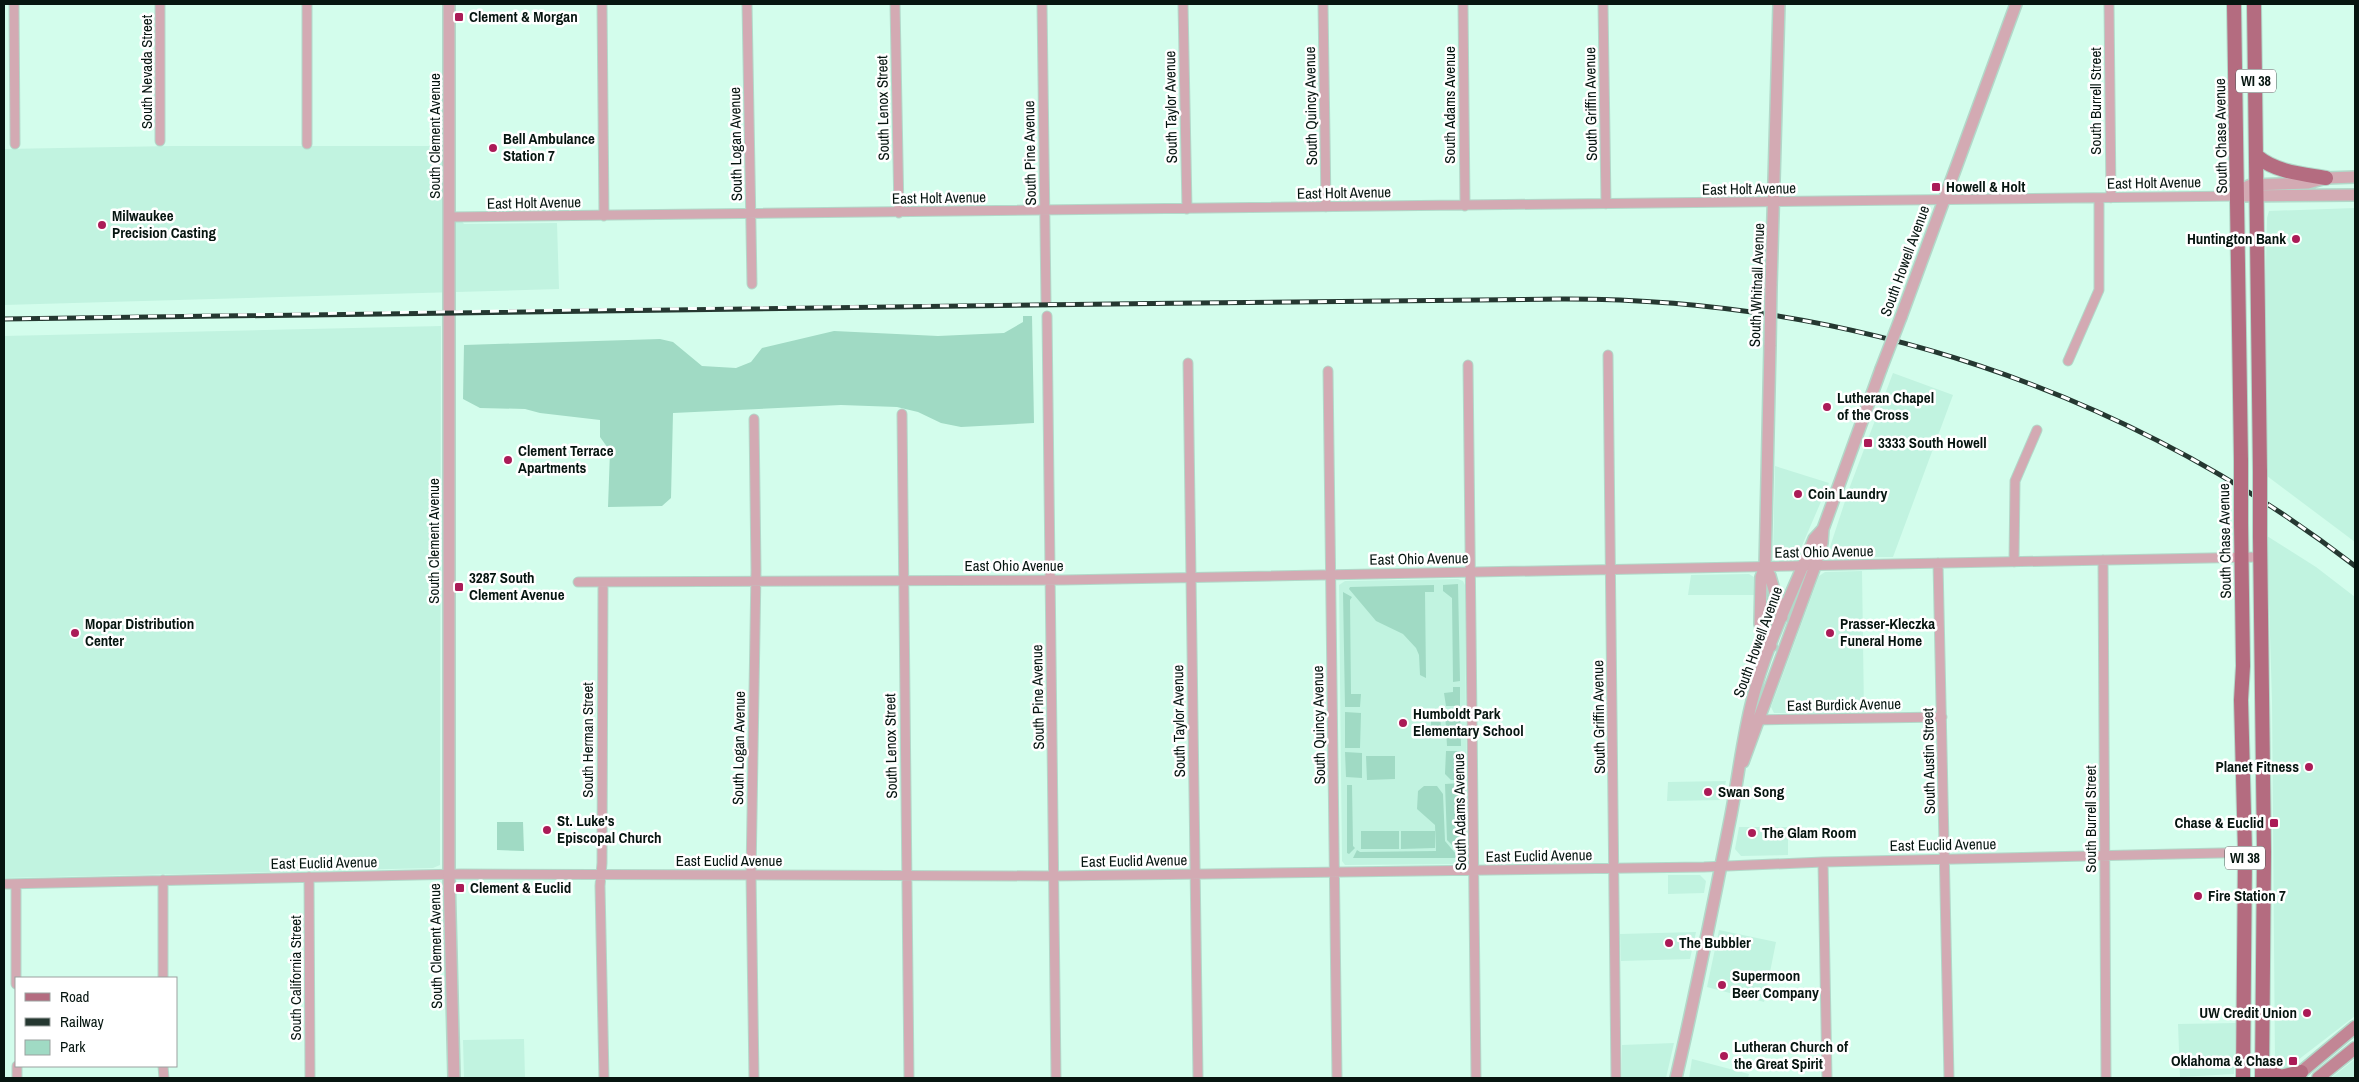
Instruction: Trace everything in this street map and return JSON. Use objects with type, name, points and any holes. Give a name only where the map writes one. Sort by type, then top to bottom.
[{"type":"main road","name":"South Chase Avenue","points":[[2234,4],[2241,456],[2243,666],[2241,700],[2245,852],[2243,1078]]},
{"type":"main road","name":"WI 38","points":[[2254,4],[2258,158],[2264,852],[2264,1062],[2262,1078]]},
{"type":"main road","points":[[2258,158],[2265,164],[2286,171],[2326,178]]},
{"type":"main road","points":[[2239,338],[2259,338]]},
{"type":"main road","points":[[2241,456],[2260,452]]},
{"type":"main road","points":[[2243,666],[2262,666]]},
{"type":"main road","points":[[2245,903],[2264,903]]},
{"type":"main road","points":[[2264,1062],[2270,1070],[2280,1077],[2298,1075],[2355,1027]]},
{"type":"main road","points":[[2318,1078],[2355,1048]]},
{"type":"street","points":[[14,4],[15,144]]},
{"type":"street","name":"South Nevada Street","points":[[160,4],[160,141]]},
{"type":"street","points":[[307,4],[307,144]]},
{"type":"street","name":"South Clement Avenue","points":[[449,4],[449,874],[454,1078]]},
{"type":"street","points":[[602,4],[604,216]]},
{"type":"street","name":"South Logan Avenue","points":[[747,4],[752,284]]},
{"type":"street","name":"South Lenox Street","points":[[895,4],[899,213]]},
{"type":"street","name":"South Pine Avenue","points":[[1042,4],[1046,302]]},
{"type":"street","name":"South Taylor Avenue","points":[[1183,4],[1187,209]]},
{"type":"street","name":"South Quincy Avenue","points":[[1323,4],[1326,208]]},
{"type":"street","name":"South Adams Avenue","points":[[1463,4],[1465,206]]},
{"type":"street","name":"South Griffin Avenue","points":[[1602,4],[1606,204]]},
{"type":"street","name":"South Whitnall Avenue","points":[[1771,646],[1760,624],[1761,577],[1765,567],[1779,4]]},
{"type":"street","name":"South Howell Avenue","points":[[1676,1078],[1721,866],[1739,770],[1741,747],[1789,637],[1809,566],[1814,539],[1823,529],[2016,4]]},
{"type":"street","name":"South Burrell Street","points":[[2110,4],[2111,198]]},
{"type":"street","points":[[2258,190],[2326,178],[2355,178]]},
{"type":"street","points":[[2238,196],[2244,188],[2355,195]]},
{"type":"street","name":"East Holt Avenue","points":[[450,217],[1944,201],[2238,196]]},
{"type":"street","points":[[2068,361],[2099,290],[2099,198]]},
{"type":"street","name":"South Pine Avenue","points":[[1046,316],[1056,1078]]},
{"type":"street","name":"South Griffin Avenue","points":[[1608,355],[1616,1078]]},
{"type":"street","name":"South Taylor Avenue","points":[[1188,363],[1198,1078]]},
{"type":"street","name":"South Adams Avenue","points":[[1468,365],[1476,1078]]},
{"type":"street","name":"South Quincy Avenue","points":[[1328,371],[1337,1078]]},
{"type":"street","name":"South Lenox Street","points":[[902,414],[909,1078]]},
{"type":"street","name":"South Logan Avenue","points":[[754,419],[756,581],[750,875],[754,1078]]},
{"type":"street","points":[[2014,562],[2015,481],[2037,430]]},
{"type":"street","name":"East Ohio Avenue","points":[[578,582],[1050,580],[2260,557]]},
{"type":"street","name":"South Burrell Street","points":[[2103,560],[2106,1078]]},
{"type":"street","name":"South Austin Street","points":[[1938,563],[1949,1078]]},
{"type":"street","name":"South Howell Avenue","points":[[1753,720],[1752,699],[1771,646],[1782,616],[1809,566]]},
{"type":"street","name":"South Whitnall Avenue","points":[[1765,567],[1770,576],[1789,637]]},
{"type":"street","name":"South Herman Street","points":[[602,582],[601,874],[604,1078]]},
{"type":"street","name":"East Burdick Avenue","points":[[1753,720],[1942,717]]},
{"type":"street","name":"East Euclid Avenue","points":[[4,884],[449,874],[1054,876],[1721,866],[2264,852]]},
{"type":"street","points":[[1818,862],[1827,1078]]},
{"type":"street","name":"South California Street","points":[[309,877],[310,1078]]},
{"type":"street","points":[[162,880],[163,977]]},
{"type":"street","points":[[16,884],[16,977]]},
{"type":"shaded area","points":[[173,146],[450,146],[450,207],[464,224],[557,223],[559,289],[4,305],[4,149]]},
{"type":"shaded area","points":[[2355,208],[2355,542],[2267,476],[2265,308],[2267,218],[2269,211]]},
{"type":"shaded area","points":[[441,326],[440,865],[433,868],[4,878],[4,336]]},
{"type":"shaded area","points":[[1893,373],[1953,395],[1893,557],[1835,557],[1830,547],[1849,489]]},
{"type":"shaded area","points":[[1775,466],[1829,483],[1798,555],[1792,559],[1778,559],[1773,553]]},
{"type":"shaded area","points":[[2267,536],[2316,567],[2355,597],[2355,1016],[2285,1070],[2278,1068],[2275,1063],[2272,701]]},
{"type":"shaded area","points":[[1862,571],[1864,712],[1774,713],[1771,707],[1819,576],[1825,572]]},
{"type":"shaded area","points":[[1749,574],[1754,577],[1754,595],[1688,595],[1691,575]]},
{"type":"shaded area","name":"Humboldt Park Elementary School","points":[[1458,579],[1463,581],[1465,585],[1467,861],[1461,864],[1345,865],[1342,861],[1339,585],[1345,581]]},
{"type":"shaded area","points":[[1726,781],[1722,800],[1667,801],[1668,782]]},
{"type":"shaded area","points":[[1739,827],[1788,827],[1788,855],[1741,856],[1735,849]]},
{"type":"shaded area","points":[[1668,875],[1700,875],[1706,881],[1704,893],[1668,894]]},
{"type":"shaded area","points":[[1719,930],[1776,942],[1764,1002],[1707,987]]},
{"type":"shaded area","points":[[1696,932],[1690,959],[1621,961],[1620,934]]},
{"type":"shaded area","points":[[2236,1023],[2234,1074],[2180,1077],[2178,1024]]},
{"type":"shaded area","points":[[524,1039],[525,1078],[464,1078],[463,1040]]},
{"type":"shaded area","points":[[1674,1043],[1666,1078],[1622,1078],[1622,1045]]},
{"type":"shaded area","points":[[1692,1059],[1749,1074],[1748,1078],[1689,1078]]},
{"type":"shaded area","points":[[2355,1059],[2355,1078],[2331,1078]]},
{"type":"green space","points":[[1023,316],[1032,316],[1034,423],[961,427],[941,423],[918,412],[897,407],[841,405],[673,413],[671,498],[662,506],[608,507],[610,451],[600,437],[600,420],[540,413],[525,409],[480,408],[463,399],[464,345],[660,339],[673,342],[702,366],[736,368],[751,362],[762,348],[834,331],[938,336],[1004,333],[1023,322]]},
{"type":"green space","points":[[1766,580],[1776,608],[1768,627],[1765,622]]},
{"type":"green space","points":[[1458,584],[1460,681],[1453,682],[1452,598],[1443,591],[1443,585]]},
{"type":"green space","points":[[1434,585],[1434,592],[1425,592],[1426,678],[1420,675],[1419,655],[1416,648],[1403,634],[1376,621],[1349,589],[1350,587]]},
{"type":"green space","points":[[1343,592],[1352,597],[1350,600],[1351,694],[1361,694],[1360,707],[1345,707]]},
{"type":"green space","points":[[1453,687],[1460,687],[1460,706],[1446,706],[1444,693],[1453,692]]},
{"type":"green space","points":[[1460,710],[1461,746],[1447,746],[1445,712]]},
{"type":"green space","points":[[1345,712],[1361,713],[1360,748],[1345,748]]},
{"type":"green space","points":[[1431,712],[1440,712],[1441,728],[1431,729]]},
{"type":"green space","points":[[1446,751],[1461,751],[1461,780],[1451,780],[1445,774]]},
{"type":"green space","points":[[1345,752],[1362,753],[1362,778],[1346,777]]},
{"type":"green space","points":[[1366,756],[1395,756],[1395,779],[1367,780]]},
{"type":"green space","points":[[1461,783],[1462,851],[1460,853],[1447,840],[1445,784]]},
{"type":"green space","points":[[1347,785],[1352,785],[1353,846],[1355,848],[1349,854],[1347,853]]},
{"type":"green space","points":[[1424,786],[1437,786],[1443,794],[1445,841],[1456,854],[1455,858],[1353,858],[1357,850],[1360,852],[1436,851],[1435,825],[1417,809],[1418,791]]},
{"type":"green space","points":[[497,822],[523,822],[524,851],[497,850]]},
{"type":"green space","points":[[1361,831],[1399,831],[1399,849],[1361,849]]},
{"type":"green space","points":[[1401,831],[1435,831],[1435,848],[1401,849]]},
{"type":"railway","points":[[4,319],[1561,299],[1668,303],[1774,316],[1879,337],[1980,366],[2080,404],[2175,450],[2267,504],[2355,566]]},
{"type":"place","name":"Clement & Morgan","points":[[459,17]]},
{"type":"place","name":"Bell Ambulance Station 7","points":[[493,148]]},
{"type":"place","name":"Howell & Holt","points":[[1936,187]]},
{"type":"place","name":"Milwaukee Precision Casting","points":[[102,225]]},
{"type":"place","name":"Huntington Bank","points":[[2296,239]]},
{"type":"place","name":"Lutheran Chapel of the Cross","points":[[1827,407]]},
{"type":"place","name":"3333 South Howell","points":[[1868,443]]},
{"type":"place","name":"Clement Terrace Apartments","points":[[508,460]]},
{"type":"place","name":"Coin Laundry","points":[[1798,494]]},
{"type":"place","name":"3287 South Clement Avenue","points":[[459,587]]},
{"type":"place","name":"Mopar Distribution Center","points":[[75,633]]},
{"type":"place","name":"Prasser-Kleczka Funeral Home","points":[[1830,633]]},
{"type":"place","name":"Humboldt Park Elementary School","points":[[1403,723]]},
{"type":"place","name":"Planet Fitness","points":[[2309,767]]},
{"type":"place","name":"Swan Song","points":[[1708,792]]},
{"type":"place","name":"Chase & Euclid","points":[[2274,823]]},
{"type":"place","name":"St. Luke's Episcopal Church","points":[[547,830]]},
{"type":"place","name":"The Glam Room","points":[[1752,833]]},
{"type":"place","name":"Clement & Euclid","points":[[460,888]]},
{"type":"place","name":"Fire Station 7","points":[[2198,896]]},
{"type":"place","name":"The Bubbler","points":[[1669,943]]},
{"type":"place","name":"Supermoon Beer Company","points":[[1722,985]]},
{"type":"place","name":"UW Credit Union","points":[[2307,1013]]},
{"type":"place","name":"Lutheran Church of the Great Spirit","points":[[1724,1056]]},
{"type":"place","name":"Oklahoma & Chase","points":[[2293,1061]]}]
